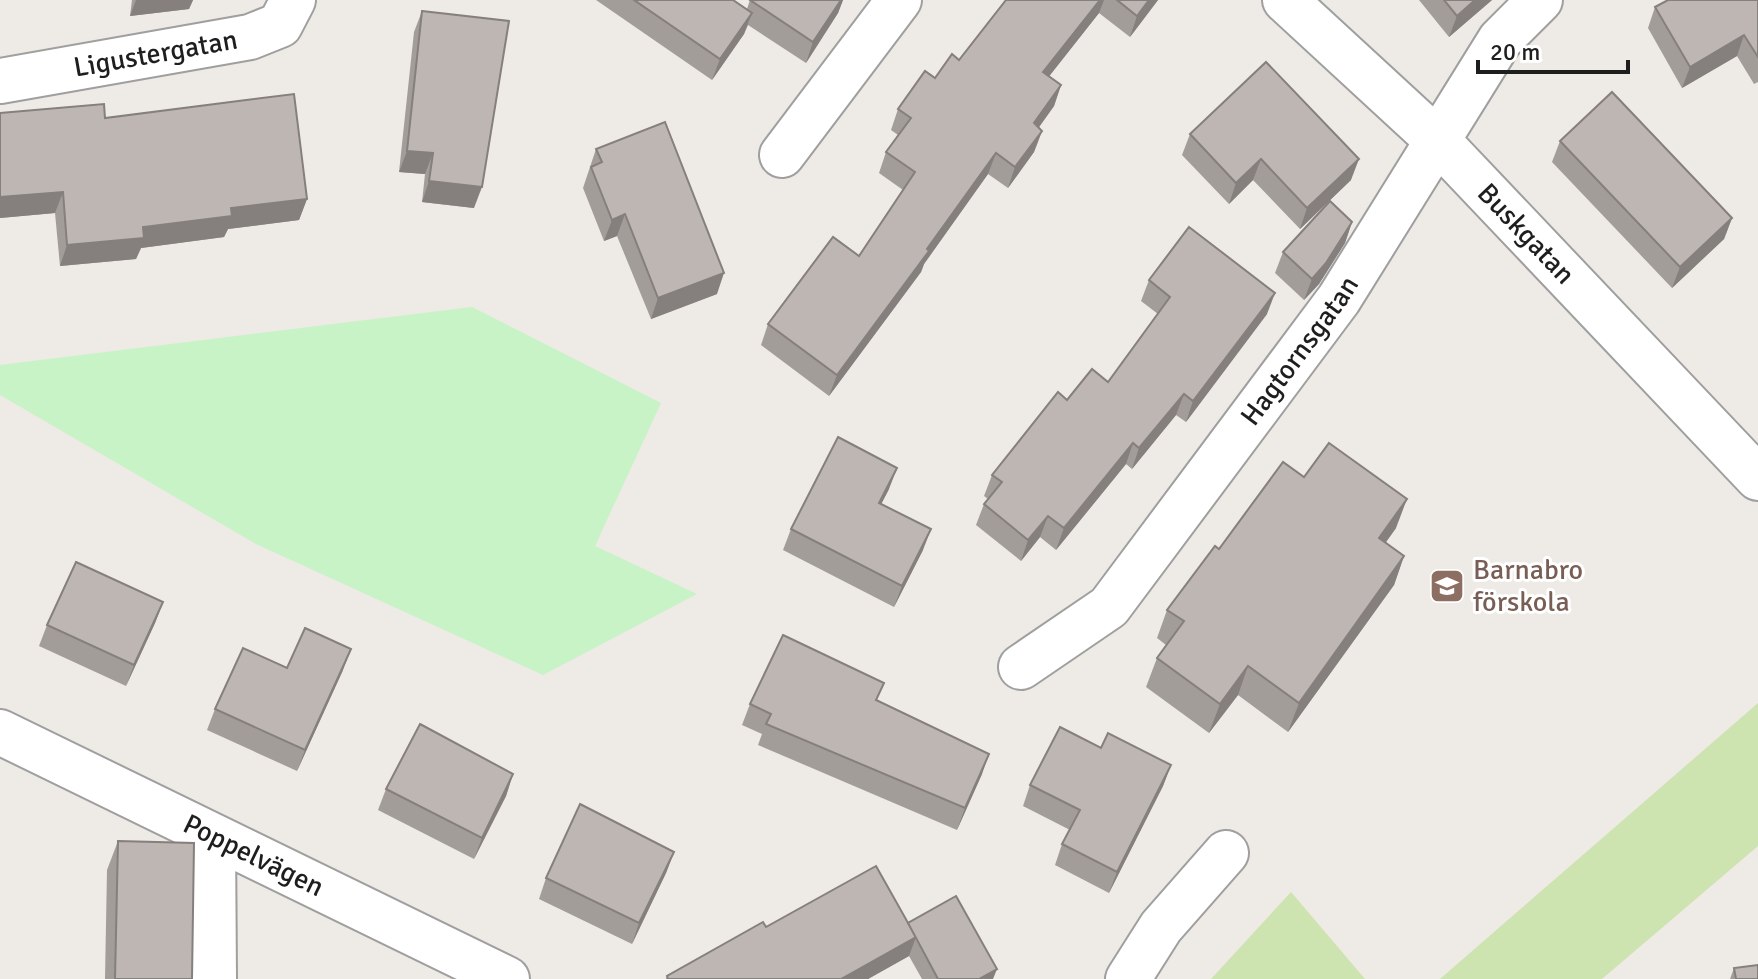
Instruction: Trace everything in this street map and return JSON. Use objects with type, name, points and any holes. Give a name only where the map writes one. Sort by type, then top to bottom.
[{"type":"street","name":"Ligustergatan","points":[[0,81],[250,37],[280,25],[293,0]]},
{"type":"street","points":[[782,155],[899,0]]},
{"type":"street","name":"Buskgatan","points":[[1285,0],[1438,141],[1758,478]]},
{"type":"street","name":"Hagtornsgatan","points":[[1021,667],[1109,607],[1339,299],[1500,40],[1540,0]]},
{"type":"street","name":"Poppelvägen","points":[[0,732],[507,979]]},
{"type":"street","points":[[213,837],[214,979]]},
{"type":"street","points":[[1128,979],[1161,927],[1226,853]]},
{"type":"green space","points":[[472,307],[661,403],[595,546],[697,594],[543,675],[256,544],[0,395],[0,365]]},
{"type":"green space","points":[[1758,703],[1758,846],[1602,979],[1440,979]]},
{"type":"green space","points":[[1291,892],[1365,979],[1211,979]]},
{"type":"building","points":[[634,0],[733,0],[752,13],[720,59]]},
{"type":"building","points":[[750,0],[841,0],[813,42]]},
{"type":"building","points":[[1006,0],[1100,0],[1043,72],[1061,85],[1034,123],[1042,131],[1015,167],[996,153],[927,249],[929,251],[837,375],[768,324],[833,237],[859,256],[915,172],[886,152],[911,118],[898,109],[925,71],[935,78],[952,54],[959,60]]},
{"type":"building","points":[[1117,0],[1149,0],[1137,16]]},
{"type":"building","points":[[1444,0],[1475,0],[1457,16]]},
{"type":"building","points":[[1668,0],[1758,0],[1758,57],[1744,35],[1690,67],[1655,7]]},
{"type":"building","points":[[422,11],[509,21],[482,187],[429,181],[433,153],[407,151]]},
{"type":"building","points":[[1266,62],[1359,159],[1307,208],[1261,159],[1236,183],[1190,134]]},
{"type":"building","points":[[1612,92],[1732,218],[1680,267],[1560,141]]},
{"type":"building","points":[[294,94],[307,199],[231,208],[232,216],[143,227],[144,238],[67,245],[63,192],[0,197],[0,113],[104,104],[105,118]]},
{"type":"building","points":[[665,122],[724,273],[658,298],[625,214],[612,220],[591,167],[602,162],[596,149]]},
{"type":"building","points":[[1330,201],[1352,222],[1312,279],[1283,252]]},
{"type":"building","points":[[1189,227],[1275,293],[1193,401],[1184,394],[1139,448],[1133,443],[1064,528],[1048,516],[1028,540],[984,504],[1002,482],[992,475],[1058,392],[1067,400],[1092,369],[1108,382],[1170,297],[1149,280]]},
{"type":"building","points":[[838,437],[897,468],[879,503],[931,529],[902,586],[791,529]]},
{"type":"building","points":[[1329,443],[1407,499],[1379,538],[1404,556],[1299,703],[1248,666],[1220,704],[1157,658],[1184,621],[1167,610],[1215,546],[1219,549],[1283,462],[1304,477]]},
{"type":"building","points":[[76,562],[163,602],[134,665],[47,625]]},
{"type":"building","points":[[305,628],[351,649],[305,750],[215,709],[243,648],[287,668]]},
{"type":"building","points":[[783,635],[884,683],[876,700],[989,754],[965,808],[766,724],[771,714],[750,704]]},
{"type":"building","points":[[420,724],[513,774],[482,838],[386,789]]},
{"type":"building","points":[[1060,727],[1101,748],[1108,733],[1171,765],[1117,872],[1062,844],[1080,810],[1030,785]]},
{"type":"building","points":[[580,804],[674,852],[639,923],[546,878]]},
{"type":"building","points":[[118,841],[194,843],[192,979],[115,979]]},
{"type":"building","points":[[876,866],[916,937],[841,979],[668,979],[667,976],[763,922],[766,927]]},
{"type":"building","points":[[956,896],[997,969],[979,979],[938,979],[908,923]]},
{"type":"building","points":[[1758,965],[1758,979],[1736,979],[1734,968]]},
{"type":"place","name":"Barnabro förskola","points":[[1447,586]]}]
